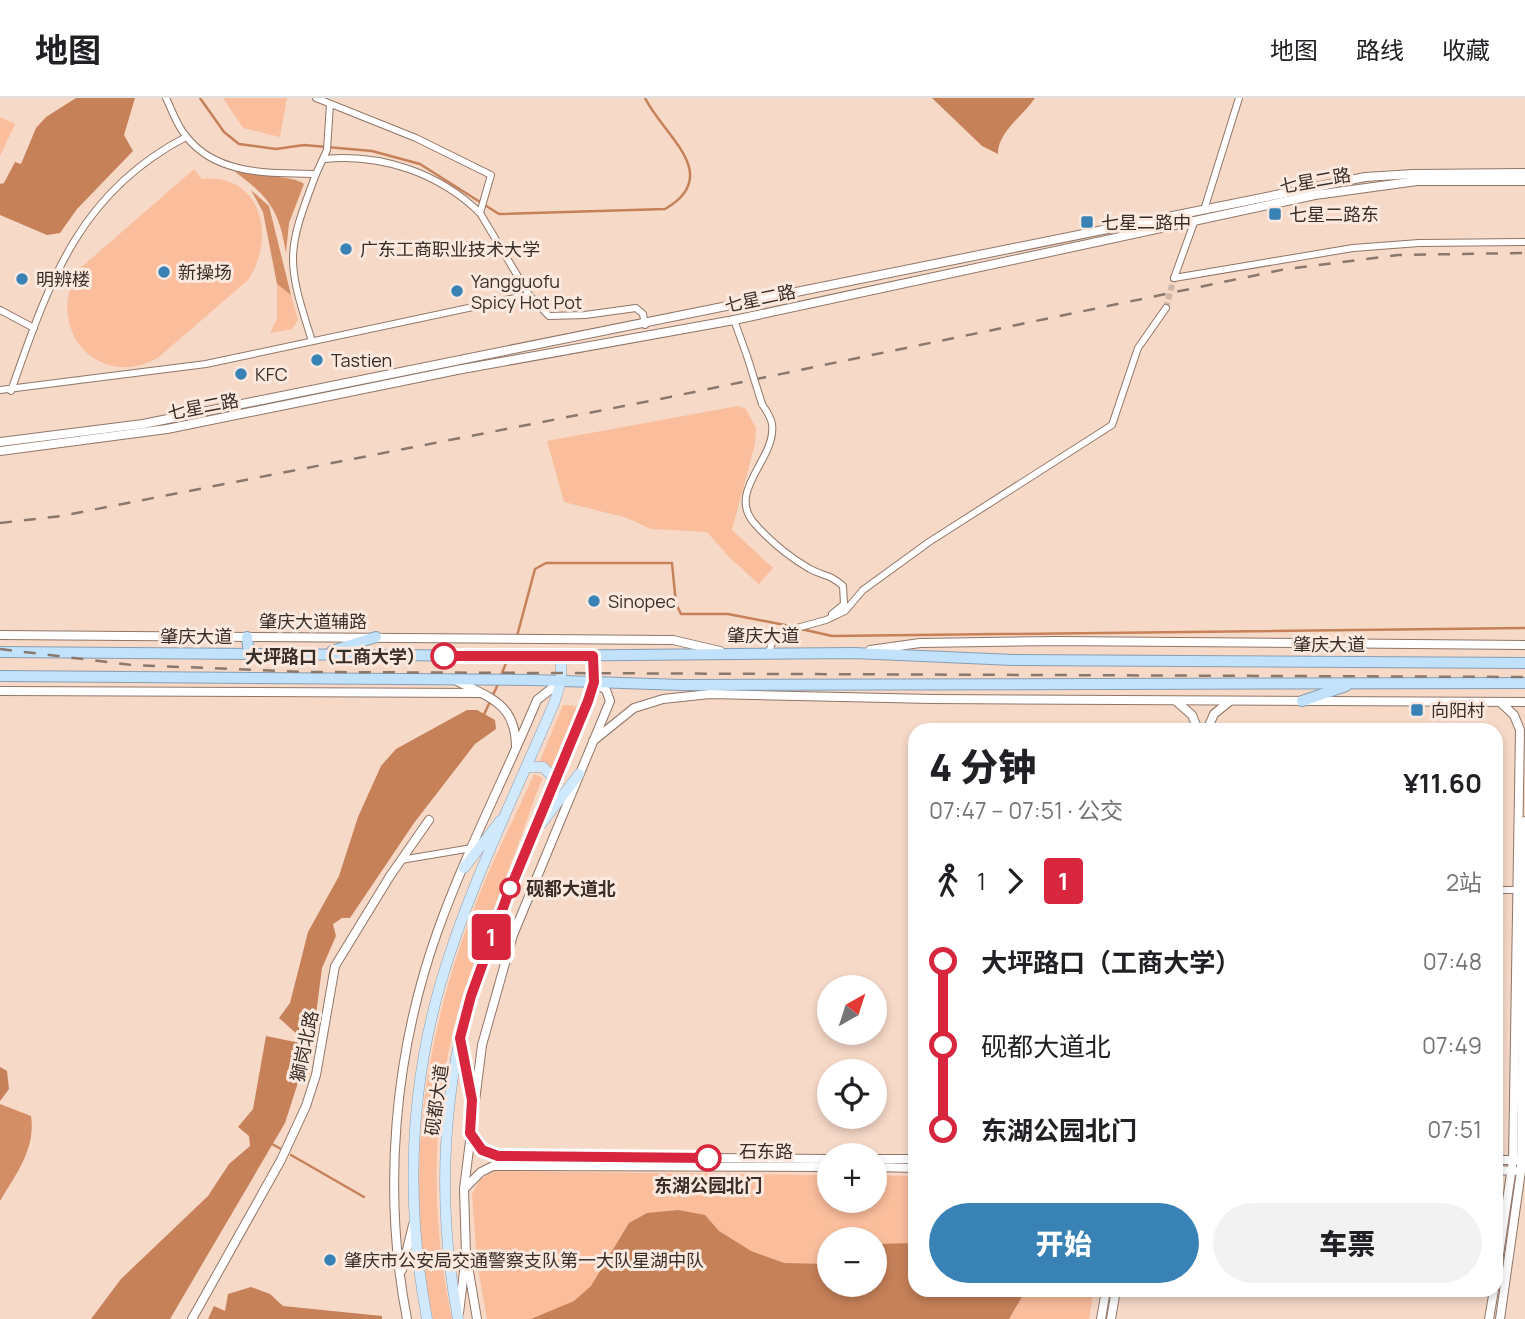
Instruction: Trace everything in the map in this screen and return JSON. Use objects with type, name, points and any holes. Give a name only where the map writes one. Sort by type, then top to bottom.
[{"type":"highway","points":[[247,637],[249,654]]},
{"type":"highway","points":[[322,655],[376,637]]},
{"type":"highway","name":"肇庆大道","points":[[0,652],[493,656],[769,652],[1013,660],[1525,663]]},
{"type":"highway","points":[[0,676],[485,679],[682,685],[1525,683]]},
{"type":"highway","points":[[1302,701],[1353,683]]},
{"type":"main road","name":"砚都大道","points":[[427,1319],[413,1222],[416,1118],[432,1014],[464,915],[561,681],[561,656]]},
{"type":"main road","name":"砚都大道","points":[[458,1319],[447,1256],[445,1152],[460,1038],[487,947],[594,682],[593,656]]},
{"type":"main road","points":[[527,767],[543,767],[555,779]]},
{"type":"main road","points":[[534,833],[579,774]]},
{"type":"main road","points":[[464,869],[509,810]]},
{"type":"main road","points":[[460,1038],[472,1100]]},
{"type":"street","points":[[166,98],[186,137],[216,159],[247,171],[316,174]]},
{"type":"street","points":[[317,98],[416,138],[491,175],[480,213]]},
{"type":"street","points":[[1204,209],[1239,98]]},
{"type":"street","points":[[312,341],[293,285],[291,256],[295,230],[327,150],[330,104]]},
{"type":"street","points":[[11,391],[34,328],[72,241],[91,213],[136,167],[186,137]]},
{"type":"street","points":[[324,159],[352,156],[411,170],[469,202],[480,213],[529,295],[549,316],[585,315],[636,308],[643,314],[645,325]]},
{"type":"street","name":"七星二路","points":[[0,451],[167,429],[645,325],[1365,177],[1525,173]]},
{"type":"street","name":"七星二路","points":[[0,442],[143,424],[456,365],[734,320],[1315,195],[1417,181],[1525,181]]},
{"type":"street","points":[[1195,220],[1174,278],[1353,248],[1419,243],[1525,242]]},
{"type":"street","points":[[0,390],[11,391],[206,364],[529,295]]},
{"type":"street","points":[[769,652],[775,634],[826,620],[845,611],[863,590],[929,542],[1112,425],[1138,348],[1166,308]]},
{"type":"street","points":[[0,310],[34,328]]},
{"type":"street","points":[[734,320],[762,404],[772,422],[772,437],[748,486],[746,510],[754,523],[795,559],[813,570],[829,574],[843,586],[844,604],[826,620]]},
{"type":"street","name":"肇庆大道辅路","points":[[0,635],[673,640],[726,652]]},
{"type":"street","points":[[854,653],[920,643],[1057,641],[1525,645]]},
{"type":"street","points":[[416,691],[454,679],[498,702],[514,724],[516,749]]},
{"type":"street","points":[[407,1319],[394,1179],[401,1079],[424,971],[464,869],[537,700],[561,681]]},
{"type":"street","points":[[477,1319],[466,1254],[464,1189],[472,1100],[493,1001],[513,935],[610,701],[606,690],[594,682]]},
{"type":"street","points":[[682,685],[710,694],[741,685]]},
{"type":"street","points":[[0,691],[480,693]]},
{"type":"street","points":[[593,741],[634,708],[663,699],[710,694],[1525,702]]},
{"type":"street","points":[[1174,700],[1192,715],[1195,723]]},
{"type":"street","points":[[1210,723],[1214,715],[1230,701]]},
{"type":"street","points":[[1500,702],[1514,715],[1520,730],[1521,890],[1519,1171],[1503,1296]]},
{"type":"street","name":"獅岗北路","points":[[192,1319],[281,1160],[306,1106],[316,1075],[335,966],[401,860],[429,821]]},
{"type":"street","points":[[1521,890],[1525,821]]},
{"type":"street","points":[[401,860],[473,848]]},
{"type":"street","points":[[1503,890],[1521,890]]},
{"type":"street","name":"石东路","points":[[470,1133],[482,1150],[498,1156],[817,1159]]},
{"type":"street","points":[[887,1159],[908,1159]]},
{"type":"street","name":"石东路","points":[[464,1189],[481,1172],[493,1166],[817,1167]]},
{"type":"street","points":[[887,1167],[908,1168]]},
{"type":"street","points":[[1503,1243],[1519,1171]]},
{"type":"street","points":[[401,1275],[413,1222]]},
{"type":"street","points":[[458,1319],[466,1254]]},
{"type":"street","points":[[1101,1319],[1105,1297]]},
{"type":"street","points":[[1111,1319],[1115,1297]]},
{"type":"street","points":[[1489,1319],[1493,1297]]},
{"type":"street","points":[[1500,1319],[1503,1297]]},
{"type":"shaded area","points":[[76,98],[135,98],[124,135],[133,151],[77,209],[60,233],[47,235],[0,215],[0,184],[4,183],[15,162],[21,164],[36,128],[46,117]]},
{"type":"shaded area","points":[[223,98],[287,98],[280,137],[243,128]]},
{"type":"shaded area","points":[[932,98],[1035,98],[1006,132],[998,154],[982,146]]},
{"type":"shaded area","points":[[0,117],[15,124],[0,156]]},
{"type":"shaded area","name":"新操场","points":[[194,169],[202,179],[222,180],[238,186],[250,197],[258,211],[262,228],[257,263],[248,280],[159,357],[139,365],[120,367],[102,363],[87,353],[76,340],[69,323],[67,303],[72,282],[69,278]]},
{"type":"shaded area","points":[[234,171],[292,179],[304,184],[289,223],[286,253],[280,225],[270,205]]},
{"type":"shaded area","points":[[251,190],[269,206],[291,295],[277,284],[263,212]]},
{"type":"shaded area","points":[[277,284],[291,295],[298,320],[292,329],[270,333],[277,319]]},
{"type":"shaded area","points":[[738,406],[746,409],[756,428],[755,444],[732,530],[773,568],[759,584],[729,557],[707,532],[651,529],[627,518],[564,502],[547,441]]},
{"type":"shaded area","points":[[563,705],[578,706],[552,767],[539,763]]},
{"type":"shaded area","points":[[467,710],[477,710],[495,720],[496,729],[475,744],[414,823],[350,918],[342,918],[333,924],[336,936],[322,968],[313,1038],[298,1035],[279,1018],[290,1003],[308,932],[339,876],[358,817],[381,766],[396,749]]},
{"type":"shaded area","points":[[534,774],[543,778],[472,969],[450,1046],[439,1124],[437,1203],[452,1319],[433,1319],[424,1267],[419,1164],[430,1061],[441,1010],[473,911]]},
{"type":"shaded area","points":[[266,1036],[310,1045],[285,1123],[170,1319],[91,1319],[121,1279],[208,1196],[229,1164],[250,1146],[249,1136],[238,1127],[253,1109]]},
{"type":"shaded area","points":[[0,1067],[7,1071],[9,1089],[0,1101]]},
{"type":"shaded area","points":[[0,1104],[31,1116],[32,1128],[28,1150],[0,1201]]},
{"type":"shaded area","points":[[492,1171],[817,1175],[817,1213],[887,1213],[887,1175],[908,1176],[908,1297],[1093,1297],[1089,1319],[487,1319],[477,1263],[472,1194],[480,1180]]},
{"type":"shaded area","points":[[678,1210],[705,1215],[719,1231],[751,1251],[784,1263],[817,1264],[817,1297],[887,1297],[887,1244],[908,1243],[908,1297],[1022,1297],[1009,1319],[531,1319],[574,1301],[591,1286],[629,1223],[647,1213]]},
{"type":"shaded area","points":[[251,1287],[270,1294],[283,1306],[382,1316],[382,1319],[208,1319],[214,1306],[225,1311],[228,1294]]},
{"type":"waterway","points":[[200,98],[224,132],[239,144],[276,149],[304,145],[372,151],[420,164],[499,214],[665,209],[682,196],[689,183],[689,169],[684,155],[645,98]]},
{"type":"waterway","points":[[517,636],[535,569],[546,563],[672,563],[676,604],[681,614],[728,614],[795,627]]},
{"type":"waterway","points":[[801,629],[832,636],[1525,628]]},
{"type":"waterway","points":[[500,678],[508,658]]},
{"type":"waterway","points":[[482,719],[498,684]]},
{"type":"waterway","points":[[272,1144],[281,1149]]},
{"type":"waterway","points":[[291,1155],[364,1197]]},
{"type":"tunnel","points":[[1166,308],[1174,278]]},
{"type":"railway","points":[[0,523],[61,516],[670,397],[1286,269],[1398,255],[1525,253]]},
{"type":"railway","points":[[0,649],[132,665],[306,672],[1525,677]]},
{"type":"bus line","name":"1","points":[[444,656],[593,656],[594,682],[588,701],[487,947],[460,1038],[472,1100],[470,1133],[482,1150],[498,1156],[708,1158]]},
{"type":"place","name":"七星二路东","points":[[1275,214]]},
{"type":"place","name":"七星二路中","points":[[1087,222]]},
{"type":"place","name":"广东工商职业技术大学","points":[[346,249]]},
{"type":"place","name":"新操场","points":[[164,272]]},
{"type":"place","name":"明辨楼","points":[[22,279]]},
{"type":"place","name":"Yangguofu Spicy Hot Pot","points":[[457,291]]},
{"type":"place","name":"Tastien","points":[[317,360]]},
{"type":"place","name":"KFC","points":[[241,374]]},
{"type":"place","name":"Sinopec","points":[[594,601]]},
{"type":"place","name":"大坪路口（工商大学）","points":[[444,656]]},
{"type":"place","name":"向阳村","points":[[1417,710]]},
{"type":"place","name":"砚都大道北","points":[[510,888]]},
{"type":"place","name":"东湖公园北门","points":[[708,1158]]},
{"type":"place","name":"肇庆市公安局交通警察支队第一大队星湖中队","points":[[330,1260]]}]
